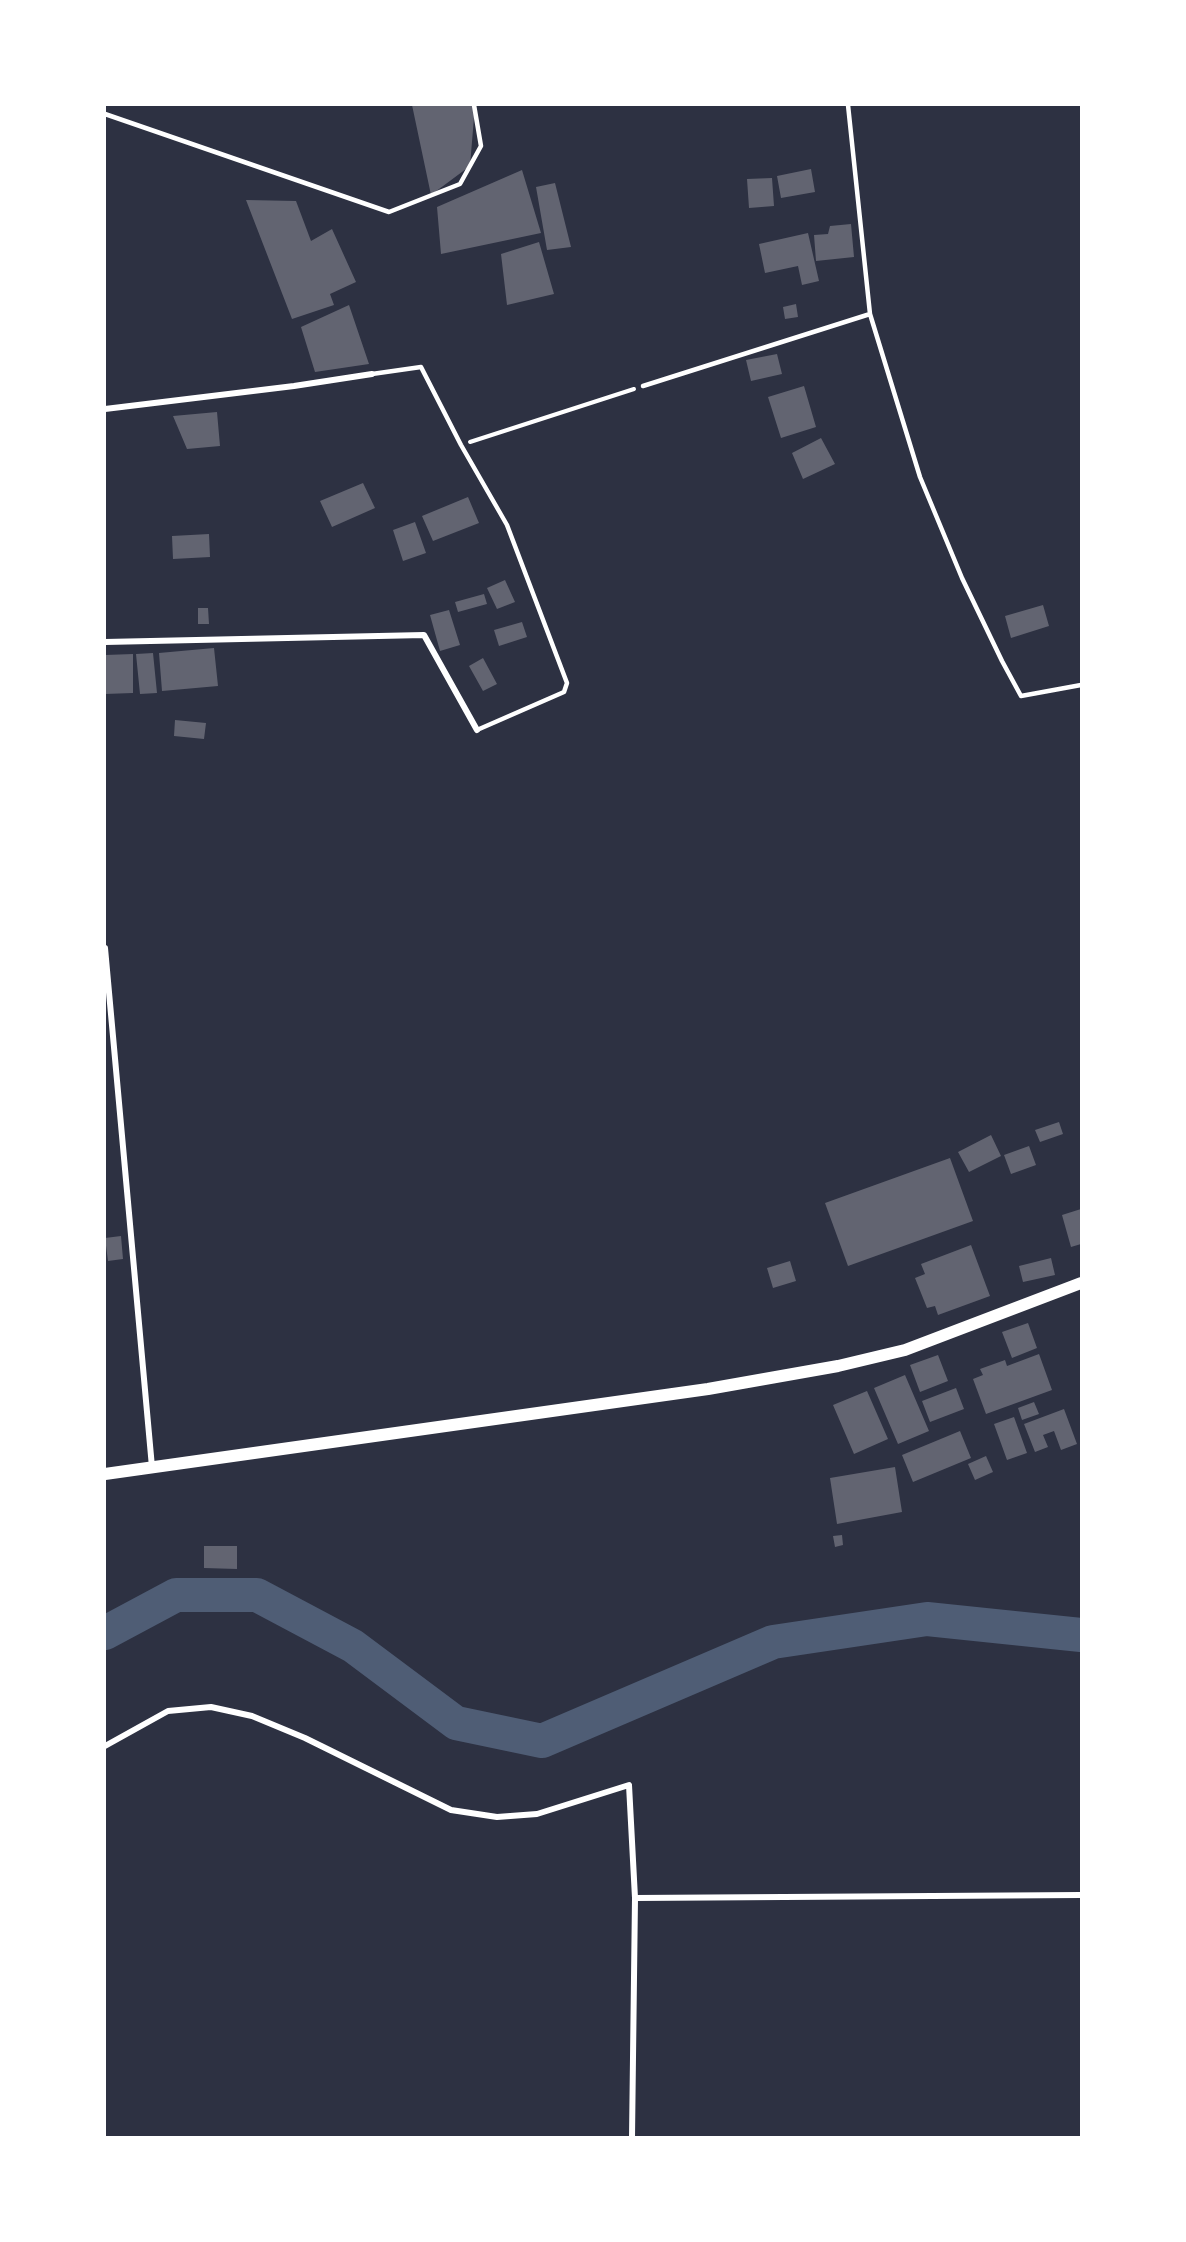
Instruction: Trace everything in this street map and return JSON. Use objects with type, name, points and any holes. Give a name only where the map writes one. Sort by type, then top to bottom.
[{"type":"main road","points":[[105,1474],[708,1389],[838,1366],[905,1350],[1081,1283]]},
{"type":"street","points":[[105,409],[372,374]]},
{"type":"street","points":[[105,642],[424,635],[477,730]]},
{"type":"street","points":[[105,948],[152,1468]]},
{"type":"street","points":[[105,1746],[168,1711],[211,1707],[252,1716],[305,1738],[451,1810],[497,1817],[537,1814],[629,1785],[635,1898],[632,2137]]},
{"type":"street","points":[[635,1898],[1081,1895]]},
{"type":"lane","points":[[105,114],[389,212],[460,184],[481,146],[474,105]]},
{"type":"lane","points":[[848,105],[870,314],[920,477],[962,578],[1021,696],[1081,685]]},
{"type":"lane","points":[[643,386],[870,314]]},
{"type":"lane","points":[[372,374],[421,367],[461,445],[507,525],[567,683],[564,692],[477,730]]},
{"type":"path","points":[[461,445],[643,386]]},
{"type":"building","points":[[412,105],[475,105],[470,166],[431,195]]},
{"type":"building","points":[[811,169],[815,192],[781,198],[777,176]]},
{"type":"building","points":[[522,170],[541,233],[441,254],[437,207]]},
{"type":"building","points":[[772,178],[774,206],[749,208],[747,179]]},
{"type":"building","points":[[555,183],[571,247],[547,250],[536,187]]},
{"type":"building","points":[[246,200],[296,201],[311,241],[332,229],[356,282],[330,294],[334,305],[292,319]]},
{"type":"building","points":[[851,224],[854,257],[816,261],[814,235],[828,234],[830,226]]},
{"type":"building","points":[[808,233],[819,281],[802,285],[798,266],[765,273],[759,244]]},
{"type":"building","points":[[539,242],[554,294],[507,305],[501,254]]},
{"type":"building","points":[[796,304],[798,317],[785,319],[783,307]]},
{"type":"building","points":[[349,305],[369,364],[315,372],[301,327]]},
{"type":"building","points":[[777,354],[782,374],[751,381],[746,360]]},
{"type":"building","points":[[804,386],[816,427],[781,438],[768,397]]},
{"type":"building","points":[[217,412],[220,446],[187,449],[173,416]]},
{"type":"building","points":[[821,438],[835,464],[803,479],[792,453]]},
{"type":"building","points":[[363,483],[375,508],[332,527],[320,501]]},
{"type":"building","points":[[468,497],[479,523],[433,541],[422,516]]},
{"type":"building","points":[[415,522],[426,553],[403,561],[393,530]]},
{"type":"building","points":[[209,534],[210,557],[173,559],[172,536]]},
{"type":"building","points":[[505,580],[515,602],[497,609],[487,588]]},
{"type":"building","points":[[484,594],[487,604],[458,612],[455,602]]},
{"type":"building","points":[[1043,605],[1049,626],[1011,638],[1005,616]]},
{"type":"building","points":[[198,608],[208,608],[209,624],[198,624]]},
{"type":"building","points":[[449,610],[460,645],[440,651],[430,615]]},
{"type":"building","points":[[522,622],[527,637],[499,646],[494,630]]},
{"type":"building","points":[[214,648],[218,686],[162,691],[159,653]]},
{"type":"building","points":[[153,653],[157,693],[140,694],[136,654]]},
{"type":"building","points":[[133,654],[133,693],[105,694],[105,655]]},
{"type":"building","points":[[483,658],[497,684],[483,691],[469,666]]},
{"type":"building","points":[[175,720],[206,723],[204,739],[174,736]]},
{"type":"building","points":[[1059,1122],[1063,1134],[1040,1142],[1035,1130]]},
{"type":"building","points":[[991,1135],[1001,1156],[969,1172],[958,1152]]},
{"type":"building","points":[[1029,1146],[1036,1165],[1011,1174],[1004,1155]]},
{"type":"building","points":[[950,1158],[973,1221],[848,1266],[825,1203]]},
{"type":"building","points":[[1081,1209],[1081,1244],[1071,1247],[1062,1215]]},
{"type":"building","points":[[121,1236],[123,1259],[108,1261],[105,1238]]},
{"type":"building","points":[[971,1245],[990,1296],[938,1315],[935,1306],[927,1308],[915,1278],[925,1274],[921,1264]]},
{"type":"building","points":[[1051,1258],[1055,1275],[1023,1282],[1019,1266]]},
{"type":"building","points":[[790,1261],[796,1281],[773,1288],[767,1268]]},
{"type":"building","points":[[1028,1323],[1037,1348],[1012,1358],[1002,1332]]},
{"type":"building","points":[[1039,1354],[1052,1390],[986,1414],[973,1379],[983,1375],[980,1369],[1005,1360],[1007,1366]]},
{"type":"building","points":[[938,1355],[948,1381],[920,1392],[910,1365]]},
{"type":"building","points":[[905,1375],[929,1431],[898,1444],[874,1388]]},
{"type":"building","points":[[956,1388],[964,1409],[930,1422],[922,1401]]},
{"type":"building","points":[[867,1391],[888,1439],[854,1454],[833,1405]]},
{"type":"building","points":[[1034,1402],[1039,1414],[1022,1420],[1018,1408]]},
{"type":"building","points":[[1064,1409],[1077,1444],[1061,1450],[1054,1431],[1043,1435],[1048,1447],[1035,1452],[1024,1424]]},
{"type":"building","points":[[1014,1417],[1027,1453],[1007,1460],[994,1424]]},
{"type":"building","points":[[960,1431],[971,1458],[913,1482],[902,1455]]},
{"type":"building","points":[[986,1456],[993,1472],[975,1480],[968,1464]]},
{"type":"building","points":[[895,1467],[902,1512],[837,1524],[830,1478]]},
{"type":"building","points":[[842,1535],[843,1545],[835,1547],[833,1536]]},
{"type":"building","points":[[204,1546],[237,1546],[237,1569],[204,1568]]},
{"type":"waterway","points":[[105,1633],[176,1595],[257,1595],[353,1646],[456,1723],[542,1741],[773,1642],[927,1619],[1081,1635]]}]
